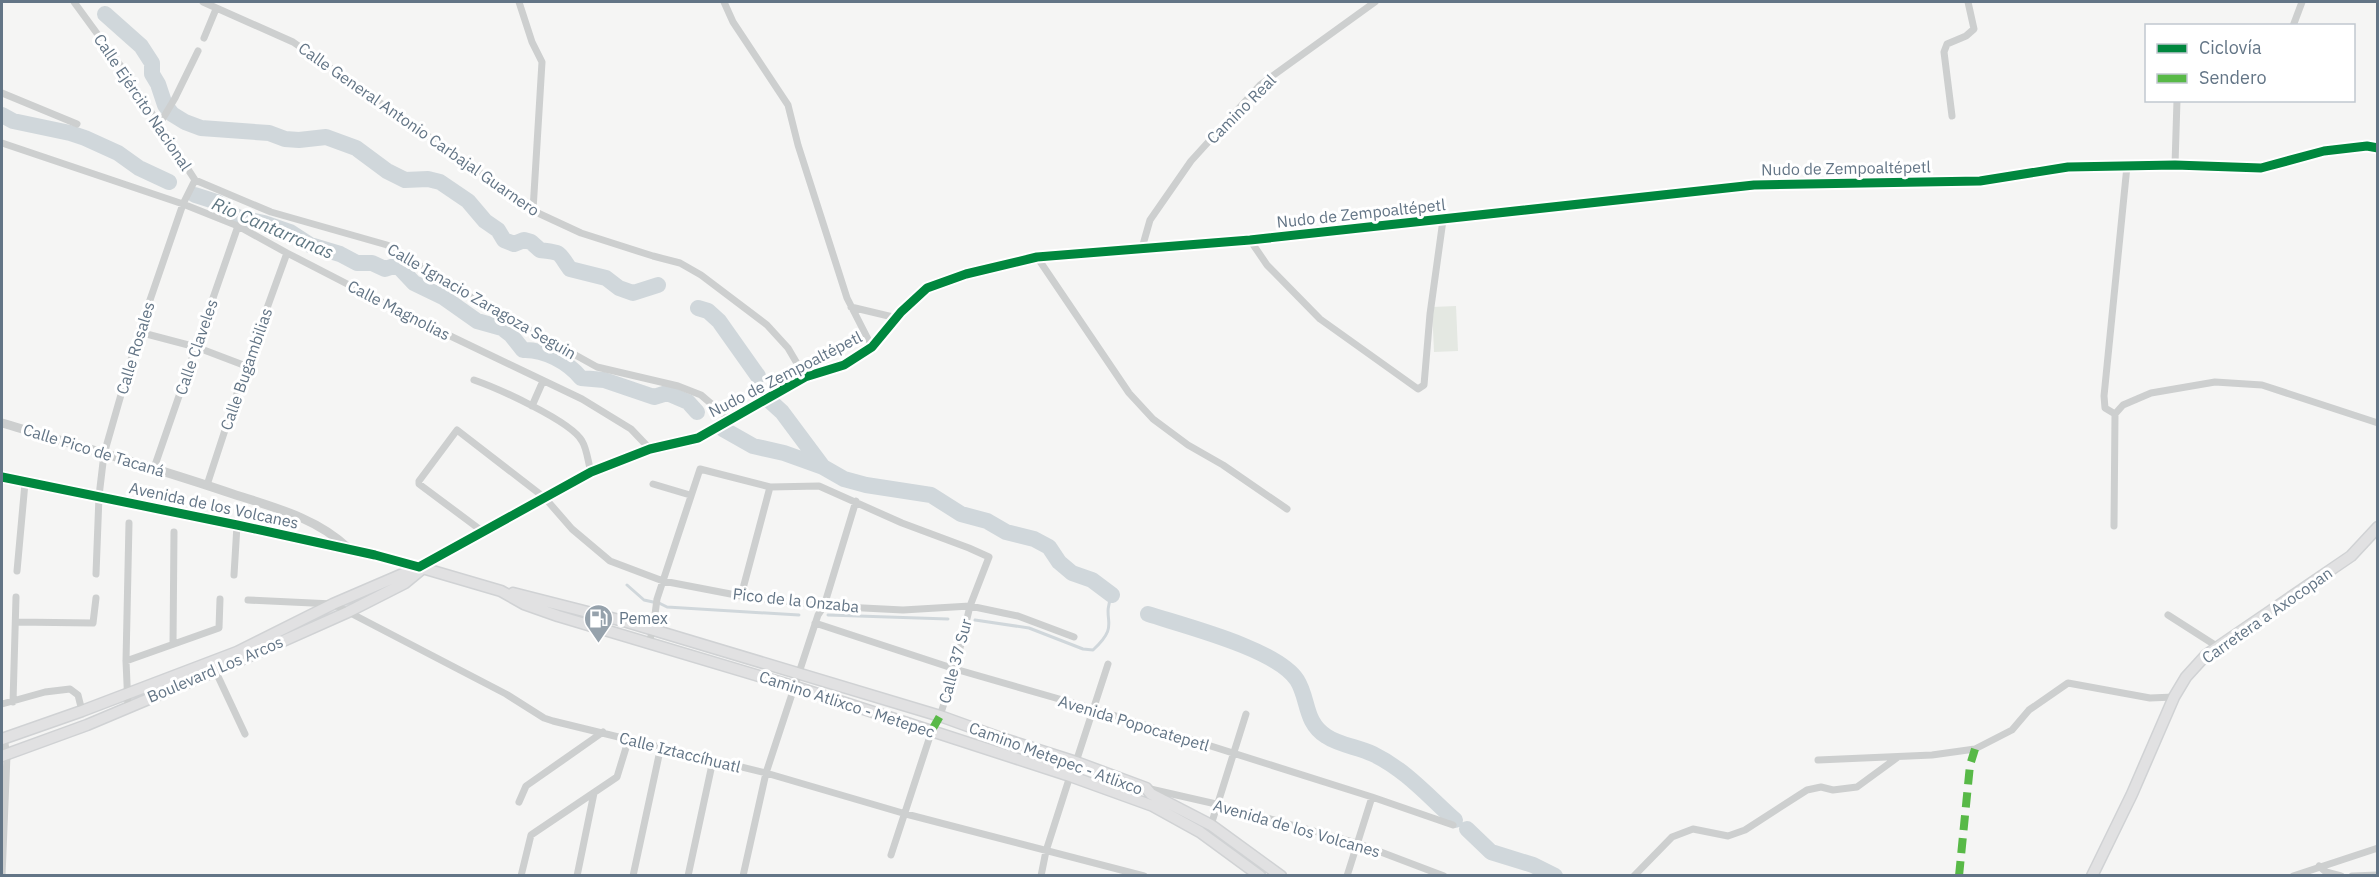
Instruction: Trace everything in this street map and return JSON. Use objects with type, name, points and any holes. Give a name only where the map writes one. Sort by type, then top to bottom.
[{"type":"main road","name":"Carretera a Axocopan","points":[[2092,876],[2132,794],[2174,697],[2186,677],[2206,655],[2350,556],[2378,527]]},
{"type":"main road","name":"Camino Atlixco - Metepec","points":[[422,567],[501,591],[524,604],[558,616],[932,730],[1153,806],[1200,832],[1260,876]]},
{"type":"main road","name":"Boulevard Los Arcos","points":[[3,739],[237,652],[333,604],[422,567]]},
{"type":"main road","name":"Boulevard Los Arcos","points":[[4,755],[87,725],[348,612],[405,583],[422,567]]},
{"type":"main road","name":"Camino Metepec - Atlixco","points":[[501,591],[653,630],[940,716],[1076,762],[1146,788],[1151,794],[1211,825],[1281,876]]},
{"type":"street","name":"Calle Ejército Nacional","points":[[74,2],[123,69],[195,180],[183,204]]},
{"type":"street","name":"Calle General Antonio Carbajal Guarnero","points":[[203,2],[293,42],[533,210],[581,233],[680,263],[701,275],[767,325],[788,348],[805,377]]},
{"type":"street","points":[[519,2],[532,42],[542,62],[533,210]]},
{"type":"street","points":[[724,2],[733,22],[788,105],[798,145],[851,307],[872,347]]},
{"type":"street","name":"Camino Real","points":[[1142,248],[1150,220],[1191,161],[1260,85],[1375,2]]},
{"type":"street","points":[[1952,116],[1944,47],[1952,40],[1966,36],[1974,29],[1968,2]]},
{"type":"street","points":[[2294,24],[2302,2]]},
{"type":"street","points":[[204,38],[216,9]]},
{"type":"street","points":[[159,125],[176,98],[198,51]]},
{"type":"street","points":[[2,93],[77,124]]},
{"type":"street","points":[[2175,165],[2177,102]]},
{"type":"street","name":"Calle Magnolias","points":[[2,143],[183,204],[238,226],[287,254],[582,399],[631,429],[650,449]]},
{"type":"street","name":"Nudo de Zempoaltépetl","points":[[422,567],[482,531],[591,472],[650,449],[698,438],[729,418],[805,377],[844,364],[872,347],[927,288],[966,274],[1037,257],[1250,240],[1754,185],[1980,181],[2068,167],[2175,165],[2260,168],[2324,151],[2367,146],[2378,148]]},
{"type":"street","points":[[2115,414],[2105,408],[2104,396],[2127,166]]},
{"type":"street","name":"Calle Ignacio Zaragoza Seguin","points":[[195,180],[271,212],[387,244],[471,297],[597,367],[678,386],[702,395],[729,418]]},
{"type":"street","name":"Calle Rosales","points":[[96,574],[99,496],[104,454],[139,332],[183,204]]},
{"type":"street","points":[[1250,240],[1267,265],[1320,319],[1418,389],[1424,385],[1430,314],[1443,220]]},
{"type":"street","name":"Calle Claveles","points":[[154,468],[238,226]]},
{"type":"street","name":"Calle Bugambilias","points":[[207,485],[246,366],[287,254]]},
{"type":"street","points":[[1037,257],[1128,393],[1154,419],[1188,445],[1287,509]]},
{"type":"street","points":[[851,307],[897,318]]},
{"type":"street","points":[[139,332],[196,347],[246,366]]},
{"type":"street","points":[[474,380],[532,405],[575,432],[582,441],[591,472]]},
{"type":"street","points":[[532,405],[543,381]]},
{"type":"street","points":[[2114,526],[2115,414],[2123,405],[2151,393],[2214,382],[2262,385],[2378,423]]},
{"type":"street","name":"Calle Pico de Tacaná","points":[[2,423],[154,468],[295,515],[336,536],[350,549]]},
{"type":"street","name":"Pico de la Onzaba","points":[[482,531],[419,484],[457,430],[545,498],[572,529],[610,561],[663,581],[741,596],[824,606],[903,610],[970,606],[1018,616],[1074,637]]},
{"type":"street","points":[[649,642],[653,630],[655,606],[700,469],[770,486],[819,486],[856,501],[824,606],[815,623],[766,773],[743,876]]},
{"type":"street","name":"Avenida de los Volcanes","points":[[2,477],[350,549],[422,567]]},
{"type":"street","points":[[17,570],[25,483]]},
{"type":"street","points":[[653,484],[690,495]]},
{"type":"street","points":[[741,596],[770,486]]},
{"type":"street","name":"Calle 37 Sur","points":[[856,501],[902,523],[988,557],[970,606],[955,669],[940,716]]},
{"type":"street","points":[[128,706],[131,692],[126,661],[129,523]]},
{"type":"street","points":[[234,575],[237,525]]},
{"type":"street","points":[[173,644],[174,532]]},
{"type":"street","points":[[13,702],[16,597]]},
{"type":"street","points":[[16,622],[93,623],[96,598]]},
{"type":"street","points":[[126,661],[219,628],[220,598]]},
{"type":"street","points":[[248,600],[333,604]]},
{"type":"street","name":"Calle Iztaccíhuatl","points":[[333,604],[506,694],[544,718],[766,773],[906,814],[1144,876]]},
{"type":"street","points":[[2168,615],[2218,647]]},
{"type":"street","name":"Avenida Popocatepetl","points":[[815,623],[955,669],[1094,709],[1372,797],[1453,825]]},
{"type":"street","points":[[1076,762],[1108,664]]},
{"type":"street","points":[[215,670],[245,734]]},
{"type":"street","points":[[1818,760],[1898,757],[1976,749],[2012,730],[2029,710],[2068,683],[2150,698],[2174,697]]},
{"type":"street","points":[[2,704],[45,692],[70,689],[78,695],[82,711]]},
{"type":"street","points":[[1211,825],[1246,714]]},
{"type":"street","points":[[891,855],[932,730]]},
{"type":"street","points":[[519,802],[526,786],[603,732]]},
{"type":"street","points":[[521,876],[531,835],[617,777],[629,738]]},
{"type":"street","points":[[2,876],[3,739]]},
{"type":"street","points":[[633,876],[661,746]]},
{"type":"street","points":[[1634,876],[1672,837],[1693,829],[1728,836],[1745,830],[1807,790],[1821,787],[1833,790],[1857,787],[1898,757]]},
{"type":"street","points":[[688,876],[713,760]]},
{"type":"street","points":[[1041,876],[1046,851],[1070,776]]},
{"type":"street","name":"Avenida de los Volcanes","points":[[1146,788],[1216,804],[1357,843],[1444,876]]},
{"type":"street","points":[[577,876],[594,793]]},
{"type":"street","points":[[1347,876],[1372,797]]},
{"type":"street","points":[[2293,876],[2378,848]]},
{"type":"street","points":[[2319,866],[2325,872],[2341,876]]},
{"type":"street","points":[[2352,876],[2378,875]]},
{"type":"shaded area","points":[[1456,306],[1458,351],[1434,352],[1432,307]]},
{"type":"waterway","name":"Rio Cantarranas","points":[[105,14],[141,46],[152,63],[152,74],[165,105],[172,114],[185,122],[201,128],[269,133],[285,139],[326,137],[356,148],[387,171],[405,180],[428,179],[440,182],[468,201],[485,221],[498,230],[504,240],[514,244],[524,240],[531,242],[540,250],[559,254],[570,269],[606,278],[619,288],[633,293],[658,285]]},
{"type":"waterway","name":"Rio Cantarranas","points":[[2,115],[13,121],[85,138],[118,153],[139,168],[169,182]]},
{"type":"waterway","name":"Rio Cantarranas","points":[[195,195],[217,202],[229,213],[240,218],[290,232],[310,245],[340,254],[357,263],[372,263],[385,269],[397,265],[414,283],[443,297],[477,321],[502,328],[523,350],[547,354],[569,367],[581,378],[604,380],[654,397],[667,393],[688,402],[697,412]]},
{"type":"waterway","name":"Rio Cantarranas","points":[[698,308],[708,311],[719,321],[758,376]]},
{"type":"waterway","name":"Rio Cantarranas","points":[[771,402],[782,412],[823,467],[844,479],[866,485],[931,495],[961,514],[987,521],[1006,532],[1034,539],[1049,547],[1059,562],[1072,573],[1092,580],[1112,595]]},
{"type":"waterway","name":"Rio Cantarranas","points":[[723,429],[753,446],[784,453],[823,467]]},
{"type":"waterway","points":[[627,585],[644,600],[653,602]]},
{"type":"waterway","points":[[975,620],[1029,628],[1083,649],[1093,650],[1107,634],[1108,611],[1112,595]]},
{"type":"waterway","points":[[659,603],[667,607],[799,615]]},
{"type":"waterway","name":"Rio Cantarranas","points":[[1148,614],[1229,640],[1270,658],[1297,680],[1310,717],[1319,730],[1331,739],[1385,760],[1416,784],[1455,820]]},
{"type":"waterway","points":[[828,615],[948,619]]},
{"type":"waterway","name":"Rio Cantarranas","points":[[1467,829],[1491,852],[1533,865],[1555,876]]},
{"type":"marked path","points":[[932,730],[940,716]]},
{"type":"marked path","points":[[1959,876],[1970,765],[1975,749]]},
{"type":"cycle path","points":[[2,477],[237,525],[419,567],[591,472],[650,449],[698,438],[805,377],[844,365],[872,347],[901,312],[927,288],[966,274],[1037,257],[1250,240],[1754,185],[1980,181],[2068,167],[2175,165],[2261,168],[2324,151],[2367,146],[2378,148]]},
{"type":"place","name":"Pemex","points":[[598,644]]}]
